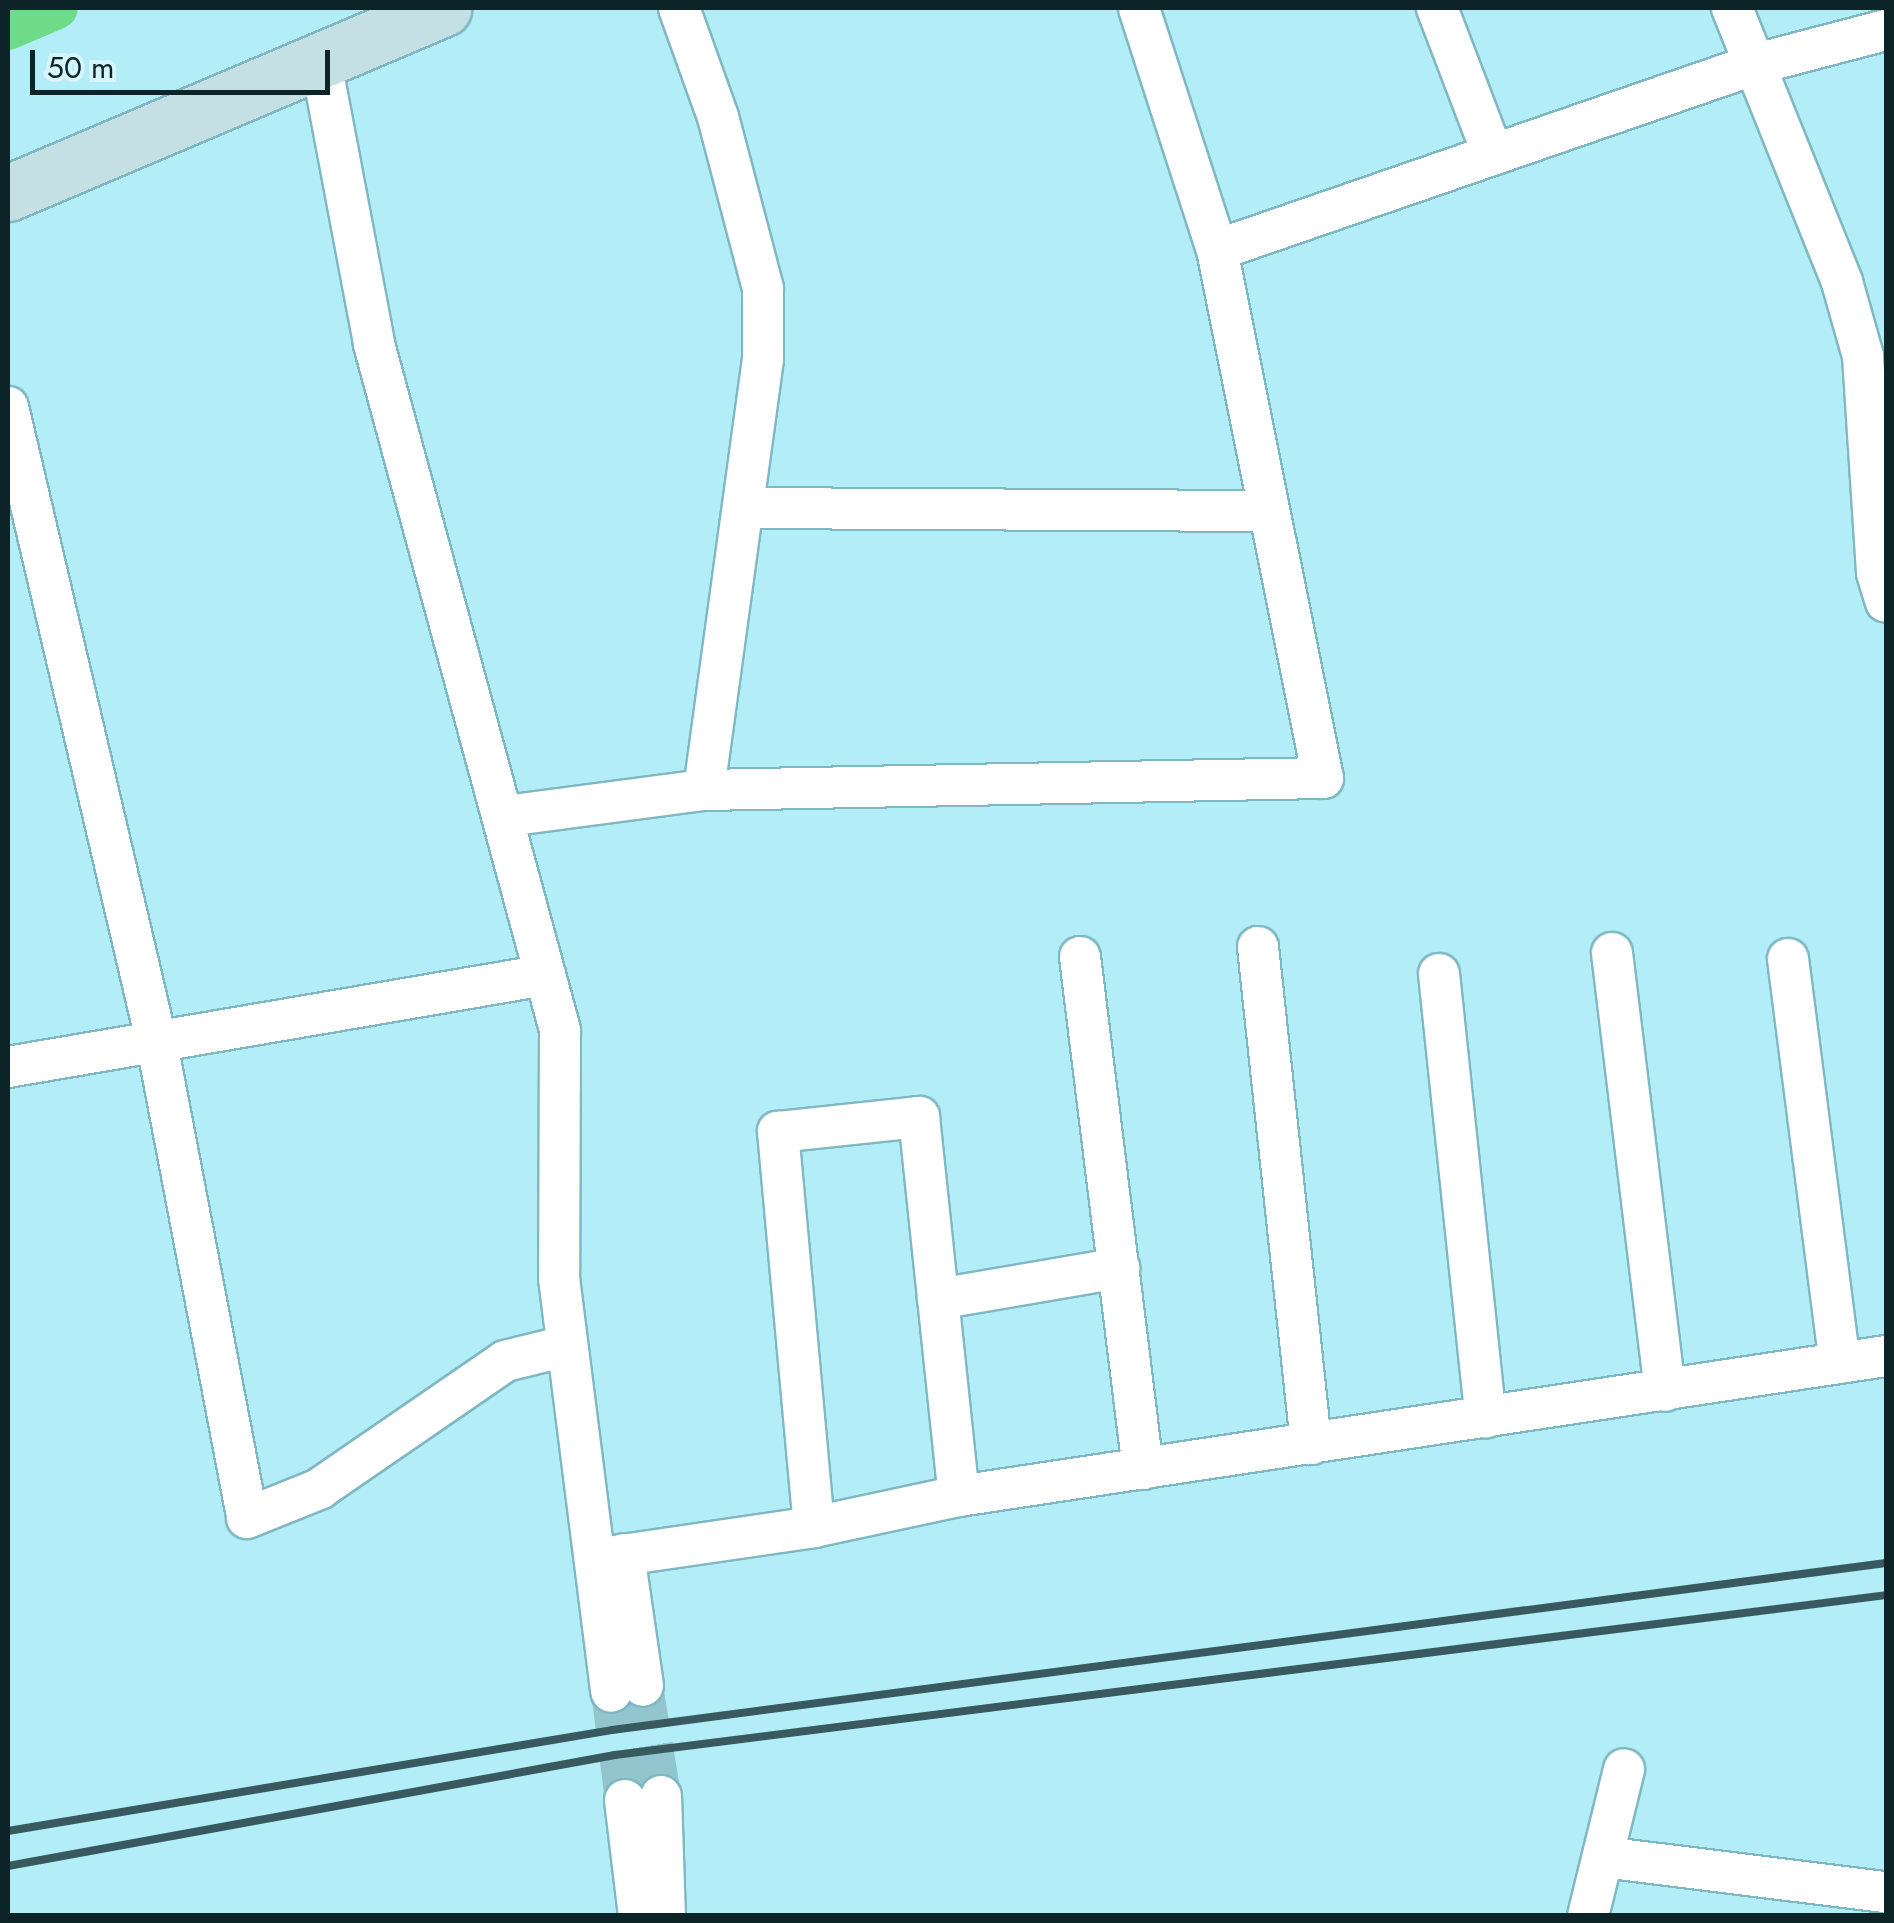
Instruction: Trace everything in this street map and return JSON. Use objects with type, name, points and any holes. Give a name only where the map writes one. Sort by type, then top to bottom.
[{"type":"main road","points":[[8,193],[320,57],[443,8]]},
{"type":"street","points":[[678,8],[718,116],[763,289],[763,359],[704,790]]},
{"type":"street","points":[[506,816],[704,790],[1323,778],[1217,250],[1140,8]]},
{"type":"street","points":[[1437,8],[1493,155]]},
{"type":"street","points":[[1732,8],[1842,282],[1875,352],[1877,573],[1886,602]]},
{"type":"street","points":[[1217,250],[1756,64],[1886,30]]},
{"type":"street","points":[[320,57],[374,344],[506,816],[560,1030],[559,1278],[566,1346],[610,1557],[627,1689]]},
{"type":"street","points":[[8,407],[157,1044],[247,1518],[319,1489],[505,1362],[566,1346]]},
{"type":"street","points":[[743,508],[1269,511]]},
{"type":"street","points":[[1258,947],[1311,1444]]},
{"type":"street","points":[[1612,954],[1665,1391]]},
{"type":"street","points":[[1080,957],[1144,1469]]},
{"type":"street","points":[[1788,959],[1840,1364]]},
{"type":"street","points":[[1439,974],[1486,1418]]},
{"type":"street","points":[[8,1067],[545,975]]},
{"type":"street","points":[[808,1528],[778,1132],[919,1117],[959,1496]]},
{"type":"street","points":[[938,1299],[1119,1268]]},
{"type":"street","points":[[610,1557],[808,1528],[959,1496],[1886,1356]]},
{"type":"street","points":[[1588,1916],[1624,1769]]},
{"type":"street","points":[[639,1916],[643,1798],[665,1916]]},
{"type":"street","points":[[1602,1857],[1886,1892]]},
{"type":"waterway","points":[[8,29],[57,8]]},
{"type":"tunnel","points":[[643,1686],[661,1796]]},
{"type":"tunnel","points":[[611,1692],[625,1800]]},
{"type":"railway","points":[[8,1831],[612,1730],[1886,1563]]},
{"type":"railway","points":[[8,1866],[615,1755],[1886,1595]]}]
